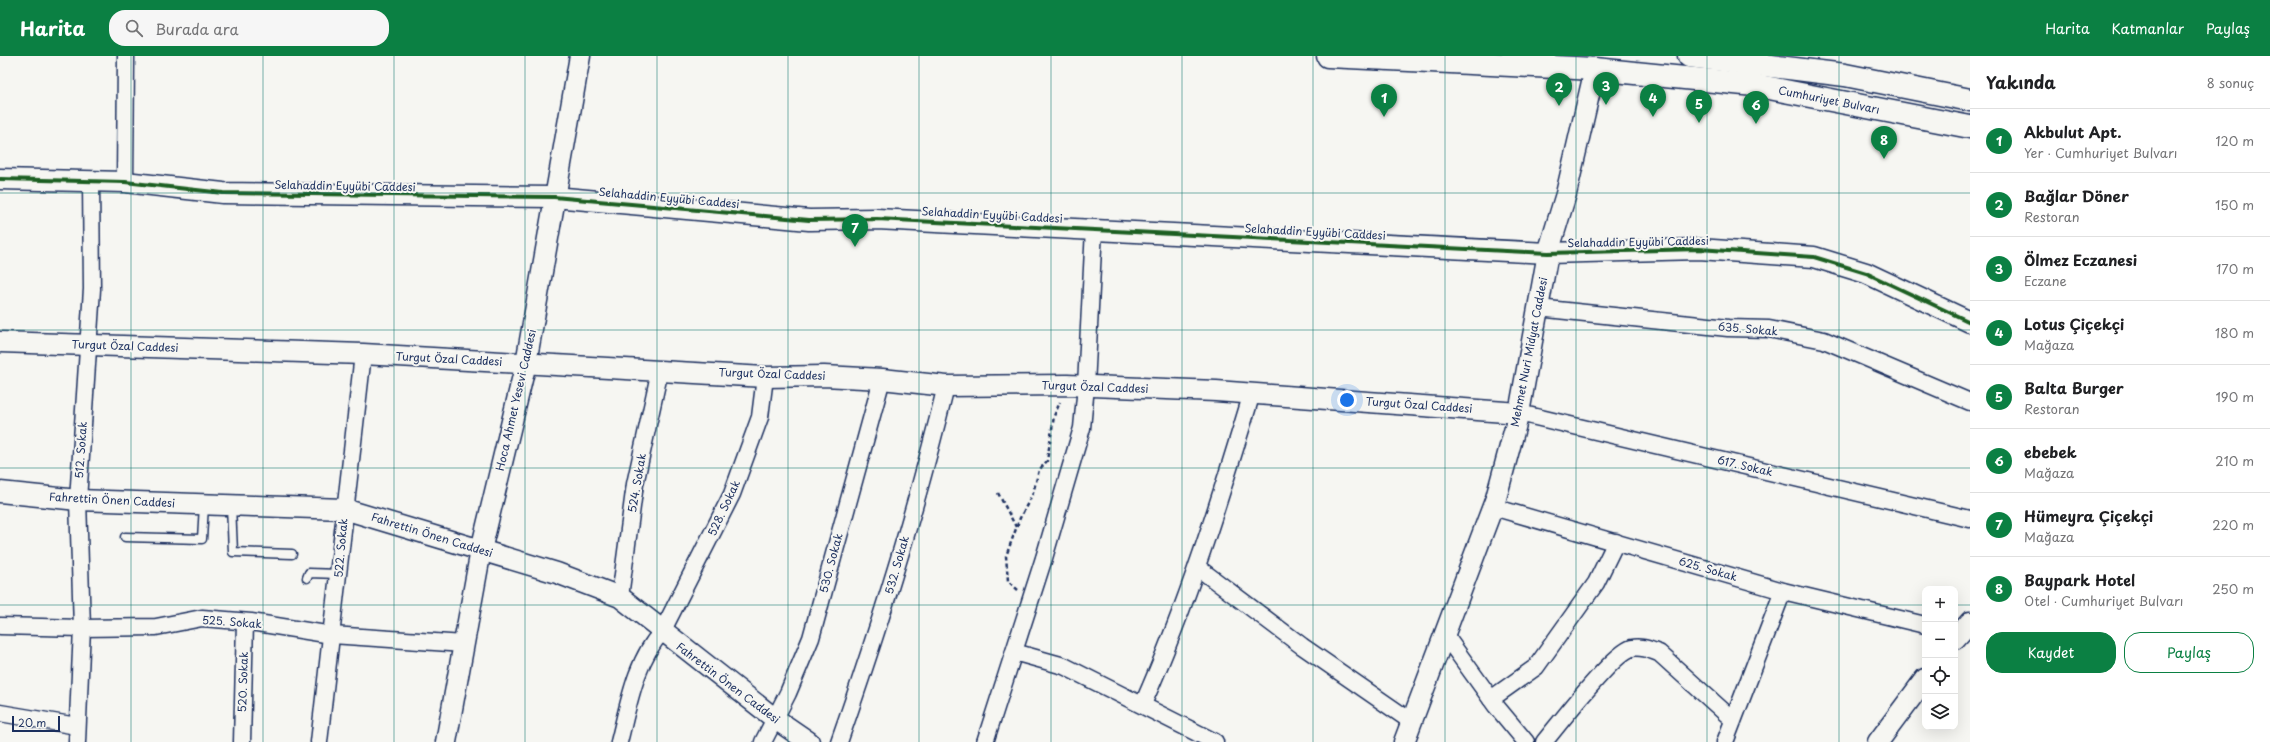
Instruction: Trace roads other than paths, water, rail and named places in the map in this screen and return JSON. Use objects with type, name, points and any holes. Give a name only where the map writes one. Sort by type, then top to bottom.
[{"type":"main road","name":"Cumhuriyet Bulvarı","points":[[1328,56],[1595,69],[1754,85],[1970,127]]},
{"type":"main road","points":[[1689,56],[1845,75],[1970,100]]},
{"type":"street","points":[[125,182],[126,56]]},
{"type":"street","name":"Hoca Ahmet Yesevi Caddesi","points":[[446,742],[481,550],[526,363],[580,56]]},
{"type":"street","name":"Mehmet Nuri Midyat Caddesi","points":[[1404,742],[1493,507],[1520,413],[1548,253],[1566,194],[1595,69]]},
{"type":"street","name":"Selahaddin Eyyübi Caddesi","points":[[0,179],[125,182],[223,193],[554,197],[809,220],[877,218],[1548,253],[1699,248],[1814,257],[1866,273],[1970,322]]},
{"type":"street","name":"512. Sokak","points":[[77,734],[82,628],[78,500],[92,289],[91,181]]},
{"type":"street","points":[[985,742],[1030,601],[1082,428],[1086,386],[1094,229]]},
{"type":"street","name":"635. Sokak","points":[[1538,308],[1728,328],[1769,329],[1824,340],[1970,402]]},
{"type":"street","name":"Turgut Özal Caddesi","points":[[0,342],[362,354],[765,377],[824,376],[882,378],[946,386],[1067,385],[1252,393],[1520,413]]},
{"type":"street","name":"522. Sokak","points":[[319,742],[339,574],[344,509],[362,354]]},
{"type":"street","name":"524. Sokak","points":[[620,597],[635,484],[660,370]]},
{"type":"street","name":"528. Sokak","points":[[619,742],[633,686],[653,642],[662,632],[732,494],[760,417],[765,377]]},
{"type":"street","name":"530. Sokak","points":[[763,742],[788,693],[811,638],[882,378]]},
{"type":"street","name":"532. Sokak","points":[[839,742],[877,634],[934,436],[946,386]]},
{"type":"street","points":[[1143,704],[1168,649],[1211,529],[1252,393]]},
{"type":"street","name":"617. Sokak","points":[[1520,413],[1970,519]]},
{"type":"street","name":"Fahrettin Önen Caddesi","points":[[0,492],[78,500],[344,509],[557,573],[620,597],[662,632],[774,718],[809,742]]},
{"type":"street","name":"625. Sokak","points":[[1493,507],[1783,591],[1922,624]]},
{"type":"street","points":[[1491,699],[1536,667],[1596,583],[1616,542]]},
{"type":"street","points":[[1197,567],[1302,646],[1412,722]]},
{"type":"street","points":[[1725,742],[1783,591]]},
{"type":"street","name":"525. Sokak","points":[[0,626],[82,628],[156,627],[202,618],[245,622],[332,635],[464,644]]},
{"type":"street","name":"520. Sokak","points":[[242,742],[245,622]]},
{"type":"street","points":[[1445,635],[1491,699],[1526,742]]},
{"type":"street","points":[[1544,742],[1615,660],[1631,648],[1646,648],[1659,653],[1733,720]]},
{"type":"street","points":[[1014,652],[1064,666],[1143,704],[1215,742]]},
{"type":"street","points":[[1878,742],[1922,683]]},
{"type":"street","points":[[0,713],[77,734]]},
{"type":"lane","points":[[125,537],[202,539],[204,505]]},
{"type":"lane","points":[[231,506],[233,552],[292,554]]},
{"type":"lane","points":[[307,578],[309,573],[339,574]]},
{"type":"place","name":"Ölmez Eczanesi","points":[[1606,105]]},
{"type":"place","name":"Bağlar Döner","points":[[1559,106]]},
{"type":"place","name":"Akbulut Apt.","points":[[1384,117]]},
{"type":"place","name":"Lotus Çiçekçi","points":[[1653,117]]},
{"type":"place","name":"Balta Burger","points":[[1699,123]]},
{"type":"place","name":"ebebek","points":[[1756,124]]},
{"type":"place","name":"Baypark Hotel","points":[[1884,159]]},
{"type":"place","name":"Hümeyra Çiçekçi","points":[[855,247]]}]
